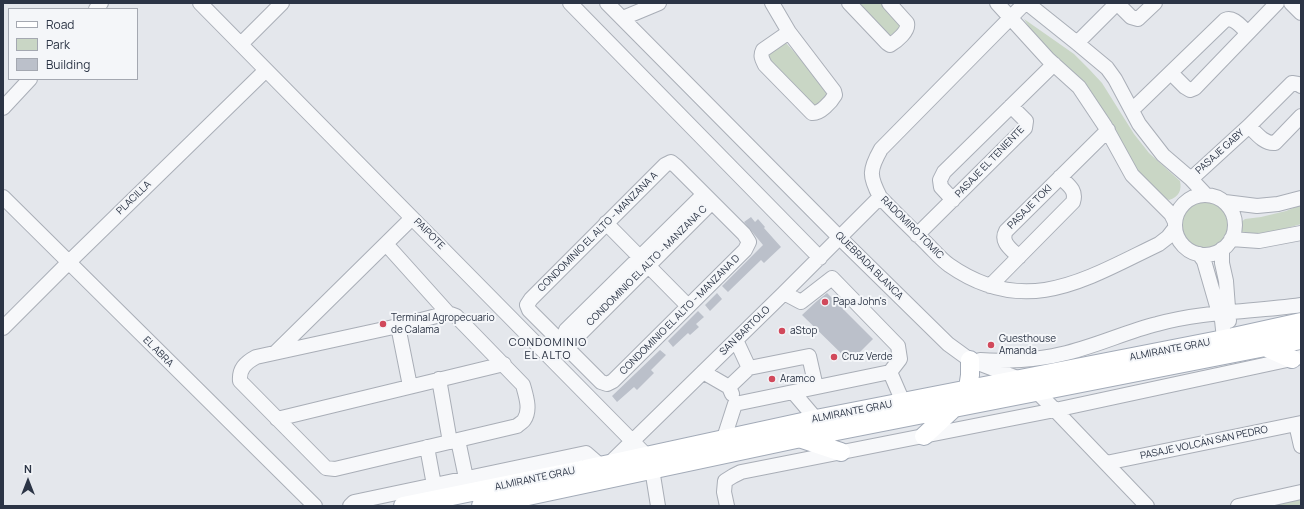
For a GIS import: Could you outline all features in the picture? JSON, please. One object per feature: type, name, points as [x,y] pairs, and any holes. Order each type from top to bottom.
[{"type":"main road","name":"ALMIRANTE GRAU","points":[[485,506],[650,462],[724,438],[968,388],[1229,338],[1301,322]]},
{"type":"main road","name":"ALMIRANTE GRAU","points":[[403,506],[605,465],[650,462],[801,438],[1301,340]]},
{"type":"main road","points":[[1265,347],[1297,358]]},
{"type":"main road","points":[[968,388],[970,360]]},
{"type":"main road","points":[[924,436],[955,408]]},
{"type":"main road","points":[[801,438],[841,452]]},
{"type":"street","name":"PAIPOTE","points":[[200,3],[633,441],[650,462]]},
{"type":"street","points":[[241,44],[282,3]]},
{"type":"street","points":[[570,3],[820,258]]},
{"type":"street","name":"QUEBRADA BLANCA","points":[[608,3],[840,238],[948,344],[970,360],[1020,379],[1037,392],[1147,506]]},
{"type":"street","points":[[623,18],[659,3]]},
{"type":"street","points":[[772,3],[789,32],[834,91],[835,94],[833,98],[819,112],[812,112],[765,65],[762,59],[761,54],[763,50],[789,32]]},
{"type":"street","points":[[849,3],[890,45],[906,30],[908,26],[889,3]]},
{"type":"street","points":[[997,3],[1054,64],[1079,88],[1108,130],[1132,175],[1171,214],[1179,239],[1182,244],[1192,252],[1199,254],[1211,254],[1227,244],[1259,241],[1301,233]]},
{"type":"street","points":[[1026,3],[1107,68],[1115,79],[1140,124],[1163,155],[1191,179],[1206,195]]},
{"type":"street","name":"RADOMIRO TOMIC","points":[[1026,3],[881,149],[873,163],[871,172],[874,185],[880,197],[949,265],[977,281],[1015,292],[1043,291],[1067,286],[1087,279],[1159,244],[1168,237],[1175,224]]},
{"type":"street","points":[[1077,43],[1117,3],[1131,17],[1138,19],[1156,3]]},
{"type":"street","points":[[1171,73],[1185,88],[1190,90],[1195,88],[1277,3]]},
{"type":"street","points":[[1291,3],[1301,13]]},
{"type":"street","points":[[1132,110],[1225,20],[1233,19],[1248,33]]},
{"type":"street","name":"PASAJE EL TENIENTE","points":[[953,200],[941,187],[940,180],[944,172],[1054,64]]},
{"type":"street","name":"PLACILLA","points":[[3,328],[266,70]]},
{"type":"street","points":[[3,108],[29,80]]},
{"type":"street","name":"PASAJE GABY","points":[[1191,179],[1249,126],[1292,83],[1301,86]]},
{"type":"street","name":"PASAJE EL TENIENTE","points":[[917,235],[1025,128],[1026,121],[1011,106]]},
{"type":"street","name":"PASAJE GABY","points":[[1249,126],[1265,141],[1275,143],[1301,116]]},
{"type":"street","name":"PASAJE TOKI","points":[[1020,257],[1004,242],[1003,235],[1006,230],[1108,130]]},
{"type":"street","name":"CONDOMINIO EL ALTO - MANZANA A","points":[[561,342],[529,310],[527,305],[531,299],[665,165],[671,162],[708,198]]},
{"type":"street","name":"PASAJE TOKI","points":[[990,286],[1073,202],[1075,197],[1074,190],[1060,177]]},
{"type":"street","points":[[1175,224],[1178,211],[1185,202],[1195,197],[1206,195],[1216,197],[1225,202],[1256,206],[1278,204],[1301,198]]},
{"type":"street","name":"EL ABRA","points":[[3,197],[315,506]]},
{"type":"street","name":"SAN BARTOLO","points":[[605,465],[633,441],[784,294],[880,197]]},
{"type":"street","points":[[549,356],[561,342],[566,330],[644,261],[708,198]]},
{"type":"street","name":"CONDOMINIO EL ALTO - MANZANA D","points":[[561,342],[601,382],[607,384],[613,382],[745,250],[749,242],[744,234],[708,198]]},
{"type":"street","points":[[1223,312],[1226,281],[1222,263],[1227,244],[1235,229],[1235,219],[1225,202]]},
{"type":"street","points":[[276,353],[412,218]]},
{"type":"street","points":[[606,223],[688,306]]},
{"type":"street","points":[[386,244],[448,313],[456,316],[523,385],[527,397],[527,411],[524,420],[517,426],[335,470],[326,468],[244,387],[240,382],[240,373],[249,360],[256,357],[398,326],[448,313]]},
{"type":"street","name":"RADOMIRO TOMIC","points":[[1159,244],[1182,244]]},
{"type":"street","points":[[1199,254],[1204,261],[1223,312],[1229,338]]},
{"type":"street","points":[[735,404],[890,372],[900,359],[898,346],[832,278],[801,302],[784,294]]},
{"type":"street","points":[[970,360],[1032,359],[1061,354],[1156,324],[1194,316],[1301,305]]},
{"type":"street","points":[[398,326],[410,386]]},
{"type":"street","points":[[736,340],[749,368]]},
{"type":"street","points":[[729,387],[749,368],[809,356],[816,388]]},
{"type":"street","points":[[727,506],[724,492],[725,482],[741,472],[1055,410],[1297,358]]},
{"type":"street","points":[[277,419],[504,364]]},
{"type":"street","points":[[703,372],[729,387],[735,404],[724,438]]},
{"type":"street","points":[[890,372],[903,402]]},
{"type":"street","points":[[439,379],[454,441],[466,478]]},
{"type":"street","points":[[793,392],[816,419]]},
{"type":"street","points":[[1298,423],[1301,446]]},
{"type":"street","name":"PASAJE VOLCÁN SAN PEDRO","points":[[1106,463],[1298,423]]},
{"type":"street","points":[[427,447],[434,485]]},
{"type":"street","points":[[350,506],[354,502],[586,453],[605,465]]},
{"type":"street","points":[[650,462],[658,506]]},
{"type":"street","points":[[1238,506],[1255,504],[1301,492]]},
{"type":"green space","points":[[855,3],[882,3],[899,21],[901,28],[888,37]]},
{"type":"green space","points":[[1024,19],[1074,54],[1102,83],[1134,134],[1149,153],[1180,181],[1181,187],[1179,193],[1175,197],[1169,200],[1157,193],[1133,168],[1053,54],[1034,35]]},
{"type":"green space","points":[[786,43],[828,89],[826,98],[814,107],[767,59],[770,50]]},
{"type":"green space","points":[[1201,202],[1209,202],[1218,206],[1224,212],[1228,225],[1224,238],[1218,244],[1209,248],[1201,248],[1192,244],[1186,238],[1182,229],[1182,221],[1186,212],[1192,206]]},
{"type":"green space","points":[[1301,205],[1301,224],[1263,233],[1240,234],[1237,231],[1240,223],[1245,219],[1286,211]]},
{"type":"green space","points":[[1301,497],[1301,506],[1264,506]]},
{"type":"building","points":[[751,217],[755,222],[758,219],[781,247],[764,263],[761,260],[728,292],[722,286],[763,245],[744,222]]},
{"type":"building","points":[[717,293],[722,299],[710,311],[705,305]]},
{"type":"building","points":[[827,293],[873,339],[850,362],[802,315]]},
{"type":"building","points":[[698,311],[704,317],[696,324],[699,327],[690,335],[688,333],[673,347],[668,341]]},
{"type":"building","points":[[660,350],[666,355],[651,370],[654,373],[637,390],[634,387],[617,402],[612,396]]},
{"type":"place","name":"Papa John's","points":[[825,302]]},
{"type":"place","name":"Terminal Agropecuario de Calama","points":[[383,324]]},
{"type":"place","name":"aStop","points":[[782,331]]},
{"type":"place","name":"Guesthouse Amanda","points":[[991,345]]},
{"type":"place","name":"Cruz Verde","points":[[834,357]]},
{"type":"place","name":"Aramco","points":[[772,379]]},
{"type":"district","name":"CONDOMINIO EL ALTO","points":[[548,349]]}]
